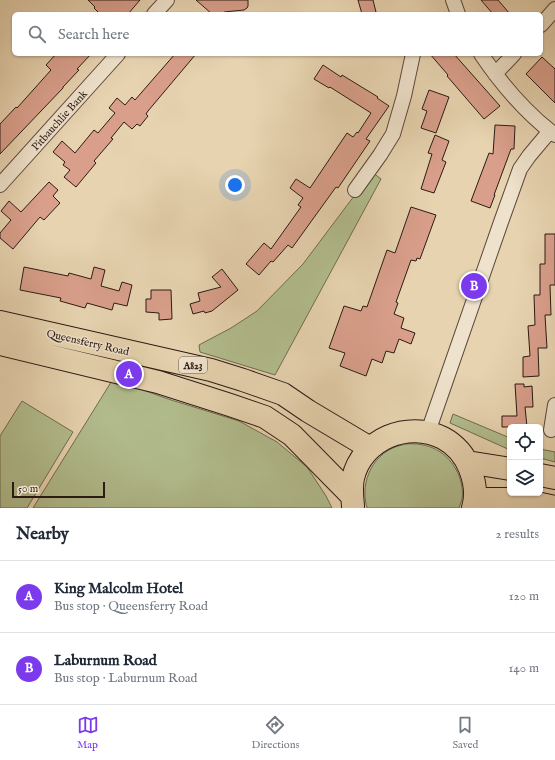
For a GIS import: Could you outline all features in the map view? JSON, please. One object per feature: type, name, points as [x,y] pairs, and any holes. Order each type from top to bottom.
[{"type":"main road","name":"Queensferry Road","points":[[0,322],[204,368],[243,380],[283,394],[308,411],[370,448]]},
{"type":"main road","name":"Queensferry Road","points":[[0,344],[158,382],[265,417],[292,435],[352,502]]},
{"type":"main road","name":"A823","points":[[352,502],[353,478],[360,462],[370,448],[382,440],[396,434],[410,431],[428,432],[449,442],[459,451],[467,462],[474,480],[474,504],[518,499],[555,507]]},
{"type":"main road","points":[[467,462],[507,469]]},
{"type":"main road","points":[[543,476],[555,478]]},
{"type":"street","points":[[156,12],[166,0]]},
{"type":"street","points":[[453,0],[457,12]]},
{"type":"street","points":[[543,23],[555,9]]},
{"type":"street","name":"Pitbauchlie Bank","points":[[0,185],[116,56]]},
{"type":"street","points":[[355,190],[393,134],[404,96],[413,56]]},
{"type":"street","points":[[428,432],[520,169],[529,156],[552,133],[516,99],[482,56]]},
{"type":"street","points":[[495,74],[512,56]]},
{"type":"street","points":[[551,430],[555,405]]},
{"type":"green space","points":[[372,172],[381,179],[275,375],[200,352],[199,345],[231,328],[257,311],[303,264]]},
{"type":"green space","points":[[113,379],[168,399],[239,421],[277,442],[307,467],[332,508],[33,508]]},
{"type":"green space","points":[[22,401],[73,432],[27,508],[0,508],[0,436]]},
{"type":"green space","points":[[453,414],[507,437],[507,449],[450,423]]},
{"type":"green space","points":[[406,444],[418,444],[430,447],[440,452],[456,469],[462,491],[462,499],[459,508],[367,508],[365,488],[367,478],[377,460],[392,448]]},
{"type":"green space","points":[[543,450],[555,452],[555,462],[543,459]]},
{"type":"building","points":[[88,0],[140,0],[130,12],[98,12],[94,8],[95,7]]},
{"type":"building","points":[[196,0],[248,0],[248,6],[244,10],[210,12]]},
{"type":"building","points":[[358,0],[373,0],[376,12],[361,12]]},
{"type":"building","points":[[481,0],[498,0],[508,12],[491,12]]},
{"type":"building","points":[[54,56],[89,56],[63,88],[0,154],[0,124],[16,107],[17,108],[51,70],[46,65]]},
{"type":"building","points":[[173,56],[194,56],[148,111],[146,114],[148,116],[140,126],[137,124],[132,129],[124,122],[111,138],[113,139],[94,161],[96,163],[76,187],[64,177],[70,170],[63,165],[65,162],[53,152],[62,141],[75,153],[94,130],[98,133],[115,113],[109,108],[117,98],[125,105],[132,97],[135,100]]},
{"type":"building","points":[[432,56],[456,56],[500,106],[484,119],[447,76],[448,75]]},
{"type":"building","points":[[542,57],[555,69],[555,103],[526,74]]},
{"type":"building","points":[[323,65],[341,77],[342,75],[378,97],[377,98],[389,106],[366,139],[370,141],[338,188],[336,187],[292,248],[288,245],[259,275],[246,264],[264,243],[271,249],[301,207],[298,205],[303,198],[290,188],[296,179],[310,188],[347,133],[353,137],[357,132],[358,133],[371,113],[330,87],[329,88],[314,79]]},
{"type":"building","points":[[429,90],[449,97],[436,133],[421,128],[427,111],[422,109]]},
{"type":"building","points":[[495,125],[515,126],[514,149],[511,149],[490,208],[471,201],[489,153],[493,154]]},
{"type":"building","points":[[435,135],[449,141],[442,160],[446,162],[434,193],[421,189],[432,154],[428,153]]},
{"type":"building","points":[[49,182],[58,190],[53,196],[60,203],[44,220],[40,217],[13,249],[0,238],[0,233],[11,220],[1,211],[9,201],[21,212]]},
{"type":"building","points":[[411,207],[436,215],[420,259],[417,258],[416,261],[411,260],[396,302],[398,303],[394,314],[404,318],[401,328],[415,333],[411,344],[399,339],[394,353],[386,351],[382,363],[372,359],[366,376],[340,366],[345,353],[329,348],[344,306],[361,311],[363,306],[367,307],[387,250],[395,253]]},
{"type":"building","points":[[545,234],[555,234],[555,285],[550,285],[551,315],[545,315],[547,348],[538,348],[539,376],[523,377],[523,357],[530,356],[528,326],[535,325],[534,295],[540,295],[540,264],[545,264]]},
{"type":"building","points":[[24,267],[68,276],[69,273],[91,279],[94,267],[105,270],[101,286],[119,291],[122,282],[132,285],[127,306],[114,303],[112,310],[87,303],[85,308],[60,301],[61,298],[20,290]]},
{"type":"building","points":[[222,269],[238,290],[212,311],[205,313],[204,311],[193,314],[190,304],[200,301],[198,293],[221,287],[212,277]]},
{"type":"building","points":[[151,290],[171,290],[172,319],[159,320],[159,313],[146,312],[146,299],[151,299]]},
{"type":"building","points":[[515,384],[524,384],[524,387],[532,386],[533,407],[525,407],[527,424],[507,424],[507,427],[502,427],[502,416],[517,416]]},
{"type":"place","name":"Laburnum Road","points":[[474,286]]},
{"type":"place","name":"King Malcolm Hotel","points":[[129,374]]}]
